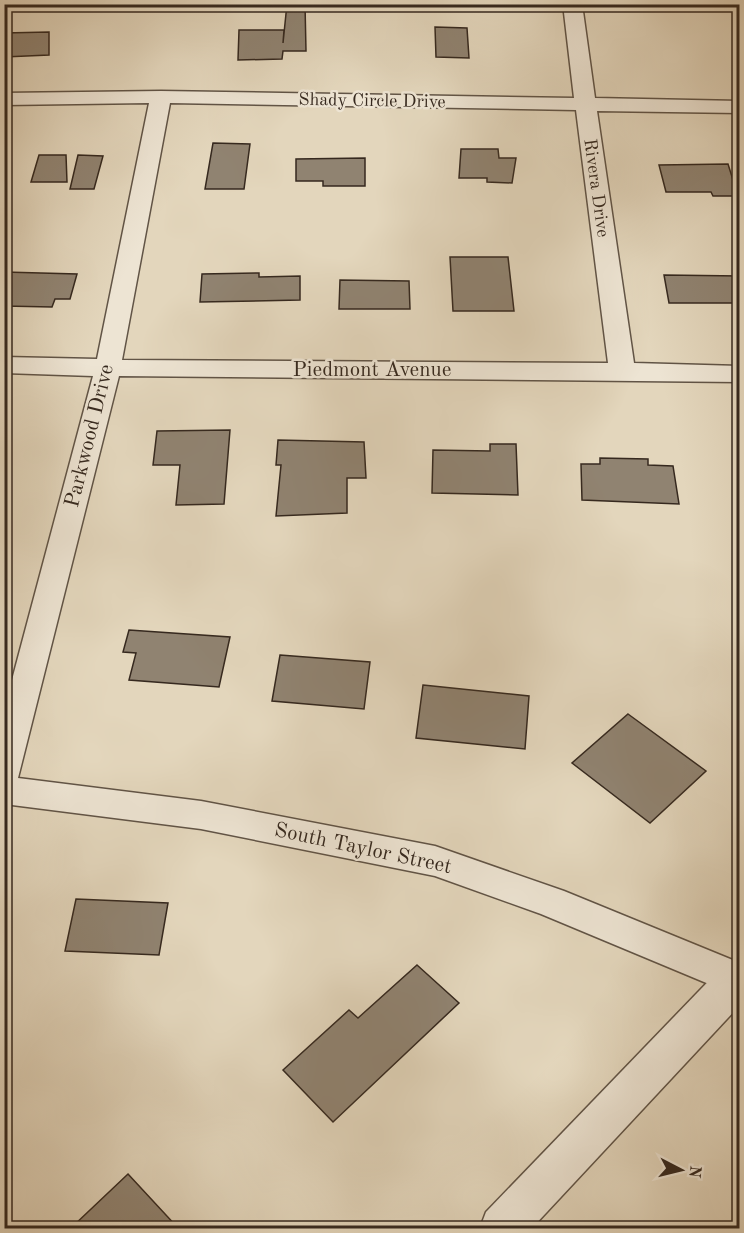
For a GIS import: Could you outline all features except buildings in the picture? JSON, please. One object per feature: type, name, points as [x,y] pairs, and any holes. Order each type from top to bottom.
[{"type":"street","name":"Rivera Drive","points":[[572,4],[622,370]]},
{"type":"street","name":"Shady Circle Drive","points":[[4,99],[162,97],[740,107]]},
{"type":"street","name":"Parkwood Drive","points":[[4,773],[108,369],[162,97]]},
{"type":"street","name":"Piedmont Avenue","points":[[4,365],[108,369],[622,370],[740,374]]},
{"type":"street","name":"South Taylor Street","points":[[4,790],[201,815],[435,861],[552,902],[739,978]]},
{"type":"street","points":[[502,1228],[739,978]]}]
